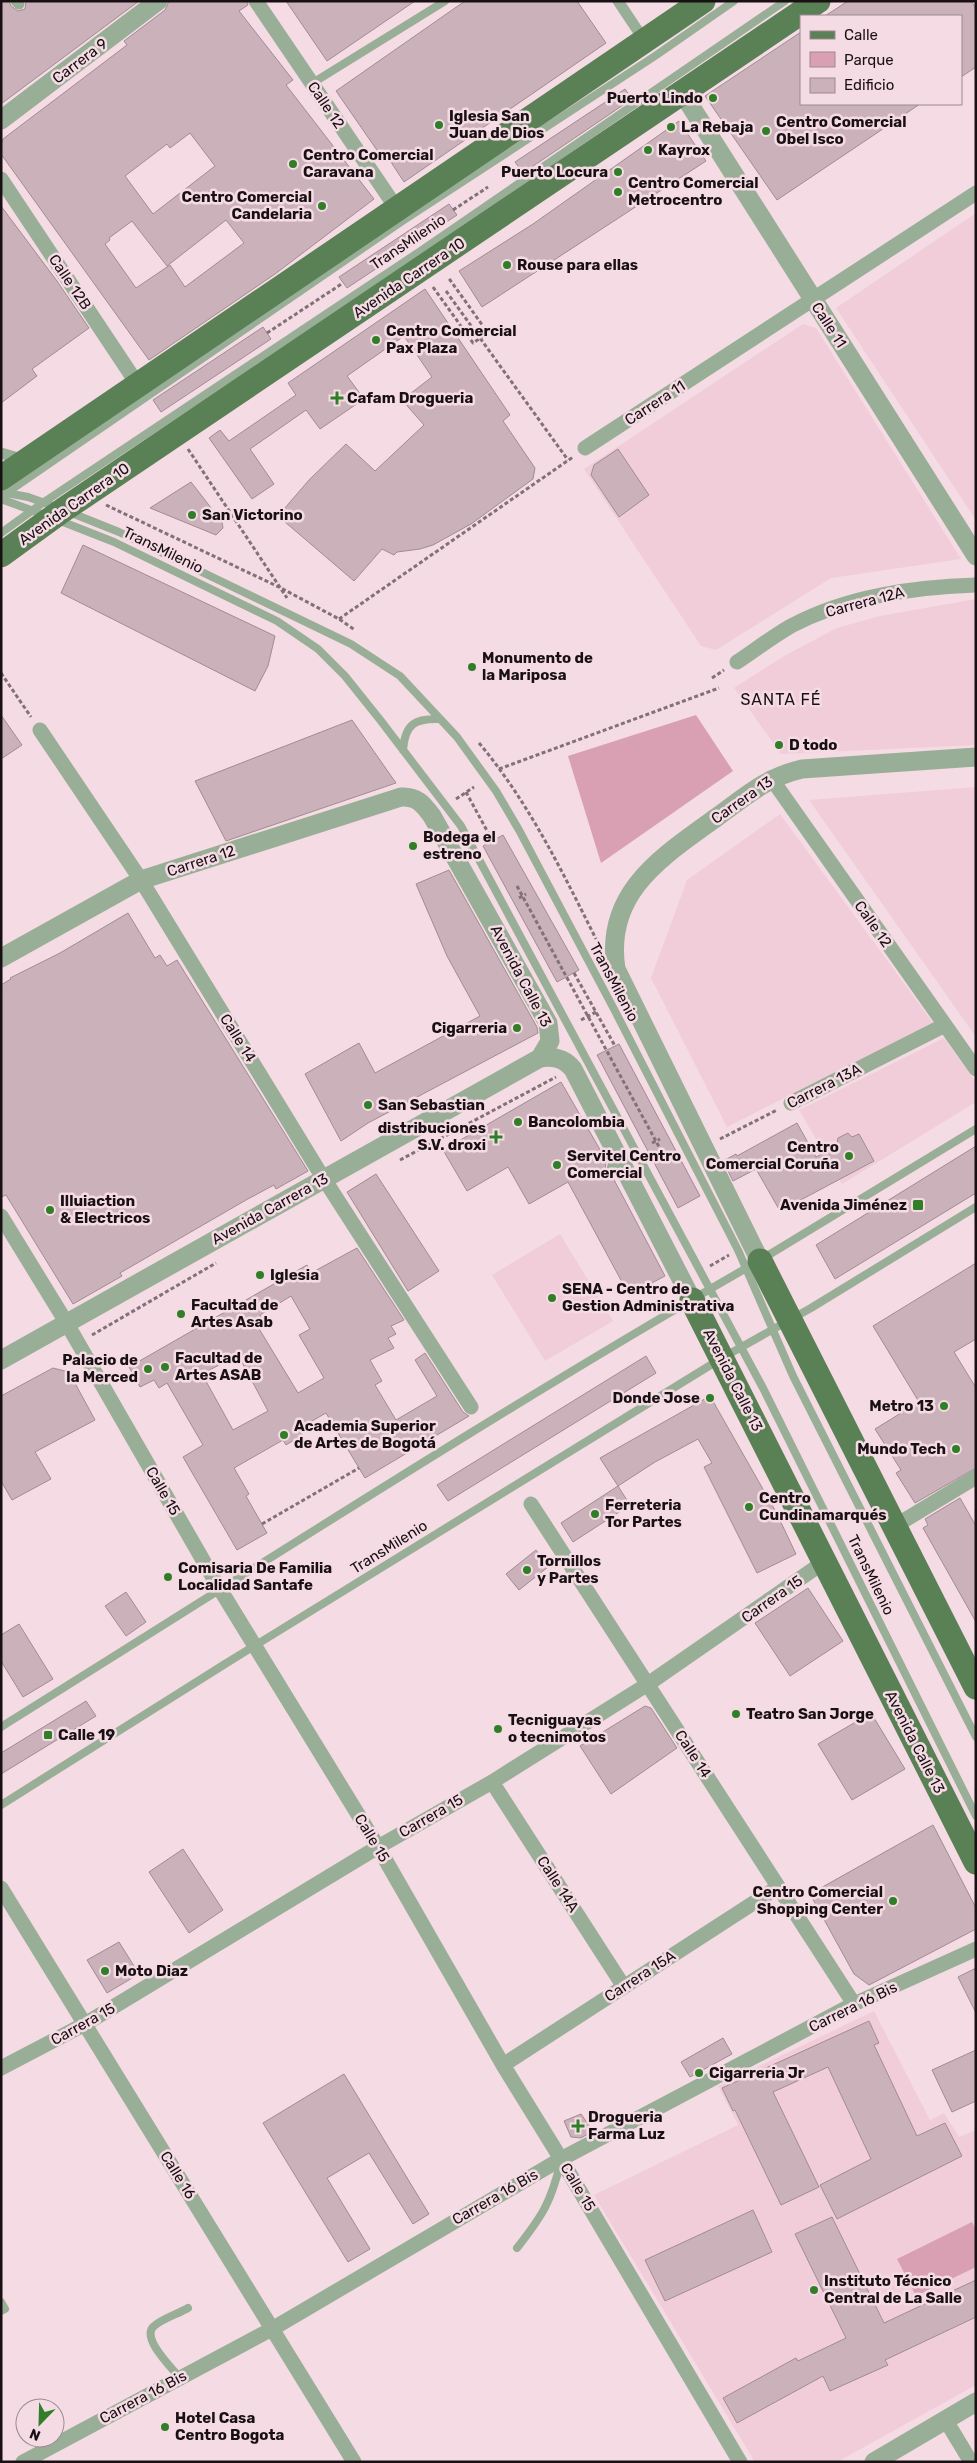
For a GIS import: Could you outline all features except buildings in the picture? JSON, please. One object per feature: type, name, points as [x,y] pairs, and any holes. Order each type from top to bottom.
[{"type":"main road","points":[[2,492],[26,461],[703,1]]},
{"type":"main road","name":"Avenida Carrera 10","points":[[1,554],[48,510],[178,433],[818,1]]},
{"type":"main road","points":[[753,1264],[781,1324],[895,1526],[976,1686]]},
{"type":"main road","name":"Avenida Calle 13","points":[[701,1295],[731,1352],[824,1562],[976,1862]]},
{"type":"street","name":"Carrera 9","points":[[1,120],[158,1]]},
{"type":"street","name":"Calle 12","points":[[256,1],[397,209]]},
{"type":"street","points":[[618,1],[644,40]]},
{"type":"street","name":"Calle 11","points":[[682,94],[976,556]]},
{"type":"street","name":"Calle 12B","points":[[1,179],[138,385]]},
{"type":"street","name":"Carrera 11","points":[[585,448],[976,193]]},
{"type":"street","points":[[1,453],[26,461]]},
{"type":"street","name":"Carrera 12A","points":[[737,662],[792,626],[836,606],[882,594],[938,586],[976,585]]},
{"type":"street","name":"Calle 14","points":[[40,730],[141,880],[324,1179],[471,1406]]},
{"type":"street","name":"Carrera 13","points":[[704,1147],[616,969],[614,938],[618,919],[636,884],[665,854],[771,778],[802,768],[976,757]]},
{"type":"street","name":"Calle 12","points":[[771,778],[976,1069]]},
{"type":"street","name":"Carrera 12","points":[[1,958],[141,880],[400,797],[413,798]]},
{"type":"street","name":"Avenida Calle 13","points":[[413,798],[420,801],[432,816],[548,1023],[550,1042],[540,1058]]},
{"type":"street","name":"Carrera 13A","points":[[791,1103],[945,1025]]},
{"type":"street","name":"Avenida Calle 13","points":[[540,1058],[556,1058],[569,1064],[573,1069],[614,1164],[701,1295]]},
{"type":"street","name":"Avenida Carrera 13","points":[[1,1360],[540,1058]]},
{"type":"street","points":[[704,1147],[753,1264]]},
{"type":"street","name":"Calle 15","points":[[1,1216],[66,1322],[254,1646],[378,1847],[503,2065],[562,2159],[740,2462]]},
{"type":"street","points":[[895,1526],[976,1477]]},
{"type":"street","name":"Calle 14","points":[[531,1504],[854,2004]]},
{"type":"street","name":"Carrera 15","points":[[1,2068],[85,2024],[378,1847],[492,1782],[648,1684],[824,1562]]},
{"type":"street","name":"Calle 14A","points":[[492,1782],[624,1986]]},
{"type":"street","name":"Carrera 15A","points":[[503,2065],[778,1887]]},
{"type":"street","name":"Calle 16","points":[[1,1888],[354,2462]]},
{"type":"street","name":"Carrera 16 Bis","points":[[24,2462],[272,2328],[562,2159],[854,2004],[976,1949]]},
{"type":"street","points":[[874,2462],[976,2402]]},
{"type":"street","points":[[945,2419],[971,2462]]},
{"type":"lane","points":[[311,84],[445,1]]},
{"type":"lane","name":"TransMilenio","points":[[2,492],[401,222],[655,56],[734,1]]},
{"type":"lane","name":"TransMilenio","points":[[1,534],[48,510],[411,257],[785,1]]},
{"type":"lane","name":"TransMilenio","points":[[2,492],[48,510],[119,532],[351,644],[400,676],[457,737],[496,791],[519,830],[753,1264]]},
{"type":"lane","name":"TransMilenio","points":[[2,492],[48,510],[277,621],[318,649],[345,676],[461,826],[701,1295]]},
{"type":"lane","points":[[403,750],[404,741],[411,725],[418,720],[440,719]]},
{"type":"lane","points":[[1,1727],[701,1295],[976,1129]]},
{"type":"lane","name":"TransMilenio","points":[[1,1804],[731,1352],[976,1207]]},
{"type":"lane","name":"TransMilenio","points":[[781,1324],[817,1424],[976,1737]]},
{"type":"lane","name":"TransMilenio","points":[[731,1352],[976,1816]]},
{"type":"lane","points":[[517,2248],[543,2214],[554,2191],[562,2159]]},
{"type":"lane","points":[[180,2378],[151,2341],[149,2333],[154,2326],[188,2308]]},
{"type":"path","points":[[428,265],[488,333],[473,343],[428,265]]},
{"type":"path","points":[[267,333],[343,283]]},
{"type":"path","points":[[446,291],[568,460]]},
{"type":"path","points":[[178,433],[302,619]]},
{"type":"path","points":[[339,619],[585,448]]},
{"type":"path","points":[[102,504],[281,588],[339,619],[356,631]]},
{"type":"path","points":[[1,673],[40,730]]},
{"type":"path","points":[[500,768],[719,688]]},
{"type":"path","points":[[476,739],[500,768],[554,857],[597,939]]},
{"type":"path","points":[[452,801],[474,787]]},
{"type":"path","points":[[466,792],[492,840]]},
{"type":"path","points":[[517,886],[589,1016],[654,1142],[664,1156]]},
{"type":"path","points":[[574,973],[615,1046]]},
{"type":"path","points":[[582,1020],[596,1012]]},
{"type":"path","points":[[395,1162],[560,1076]]},
{"type":"path","name":"Carrera 13A","points":[[704,1147],[791,1103]]},
{"type":"path","points":[[654,1142],[660,1139]]},
{"type":"path","points":[[710,1266],[732,1254]]},
{"type":"path","points":[[78,1343],[219,1261]]},
{"type":"path","points":[[262,1524],[359,1468]]},
{"type":"shaded area","points":[[976,213],[976,520],[836,308]]},
{"type":"shaded area","points":[[803,324],[816,328],[961,559],[831,578],[716,650],[701,646],[584,469]]},
{"type":"shaded area","points":[[976,599],[976,745],[781,754],[734,688],[784,656],[837,628],[880,616]]},
{"type":"shaded area","points":[[976,787],[976,1037],[809,800]]},
{"type":"shaded area","points":[[780,814],[933,1023],[727,1127],[651,978],[687,880]]},
{"type":"shaded area","points":[[944,1038],[976,1082],[976,1102],[842,1184],[799,1110]]},
{"type":"shaded area","name":"SENA - Centro de Gestion Administrativa","points":[[560,1234],[613,1321],[545,1361],[492,1275]]},
{"type":"shaded area","name":"Instituto Técnico Central de La Salle","points":[[874,2011],[930,2120],[944,2113],[959,2137],[976,2130],[976,2385],[837,2462],[755,2462],[594,2195],[738,2125],[718,2086]]},
{"type":"green space","points":[[696,715],[733,771],[601,863],[568,756]]},
{"type":"green space","points":[[972,2222],[976,2230],[976,2267],[916,2296],[897,2259]]},
{"type":"place","name":"Puerto Lindo","points":[[713,98]]},
{"type":"place","name":"Iglesia San Juan de Dios","points":[[439,125]]},
{"type":"place","name":"La Rebaja","points":[[671,127]]},
{"type":"place","name":"Centro Comercial Obel Isco","points":[[766,131]]},
{"type":"place","name":"Kayrox","points":[[648,150]]},
{"type":"place","name":"Centro Comercial Caravana","points":[[293,164]]},
{"type":"place","name":"Puerto Locura","points":[[618,172]]},
{"type":"place","name":"Centro Comercial Metrocentro","points":[[618,192]]},
{"type":"place","name":"Centro Comercial Candelaria","points":[[322,206]]},
{"type":"place","name":"Rouse para ellas","points":[[507,265]]},
{"type":"place","name":"Centro Comercial Pax Plaza","points":[[376,340]]},
{"type":"place","name":"Cafam Drogueria","points":[[337,398]]},
{"type":"place","name":"San Victorino","points":[[192,515]]},
{"type":"place","name":"Monumento de la Mariposa","points":[[472,667]]},
{"type":"place","name":"D todo","points":[[779,745]]},
{"type":"place","name":"Bodega el estreno","points":[[413,846]]},
{"type":"place","name":"Cigarreria","points":[[517,1028]]},
{"type":"place","name":"San Sebastian","points":[[368,1105]]},
{"type":"place","name":"Bancolombia","points":[[518,1122]]},
{"type":"place","name":"distribuciones S.V. droxi","points":[[496,1137]]},
{"type":"place","name":"Centro Comercial Coruña","points":[[849,1156]]},
{"type":"place","name":"Servitel Centro Comercial","points":[[557,1165]]},
{"type":"place","name":"Avenida Jiménez","points":[[918,1205]]},
{"type":"place","name":"Illuiaction & Electricos","points":[[50,1210]]},
{"type":"place","name":"Iglesia","points":[[260,1275]]},
{"type":"place","name":"SENA - Centro de Gestion Administrativa","points":[[552,1298]]},
{"type":"place","name":"Facultad de Artes Asab","points":[[181,1314]]},
{"type":"place","name":"Facultad de Artes ASAB","points":[[165,1367]]},
{"type":"place","name":"Palacio de la Merced","points":[[148,1369]]},
{"type":"place","name":"Donde Jose","points":[[710,1398]]},
{"type":"place","name":"Metro 13","points":[[944,1406]]},
{"type":"place","name":"Academia Superior de Artes de Bogotá","points":[[284,1435]]},
{"type":"place","name":"Mundo Tech","points":[[956,1449]]},
{"type":"place","name":"Centro Cundinamarqués","points":[[749,1507]]},
{"type":"place","name":"Ferreteria Tor Partes","points":[[595,1514]]},
{"type":"place","name":"Tornillos y Partes","points":[[527,1570]]},
{"type":"place","name":"Comisaria De Familia Localidad Santafe","points":[[168,1577]]},
{"type":"place","name":"Teatro San Jorge","points":[[736,1714]]},
{"type":"place","name":"Tecniguayas o tecnimotos","points":[[498,1729]]},
{"type":"place","name":"Calle 19","points":[[48,1735]]},
{"type":"place","name":"Centro Comercial Shopping Center","points":[[893,1901]]},
{"type":"place","name":"Moto Diaz","points":[[105,1971]]},
{"type":"place","name":"Cigarreria Jr","points":[[699,2073]]},
{"type":"place","name":"Drogueria Farma Luz","points":[[578,2126]]},
{"type":"place","name":"Instituto Técnico Central de La Salle","points":[[814,2290]]},
{"type":"place","name":"Hotel Casa Centro Bogota","points":[[165,2427]]},
{"type":"district","name":"SANTA FÉ","points":[[781,699]]}]
